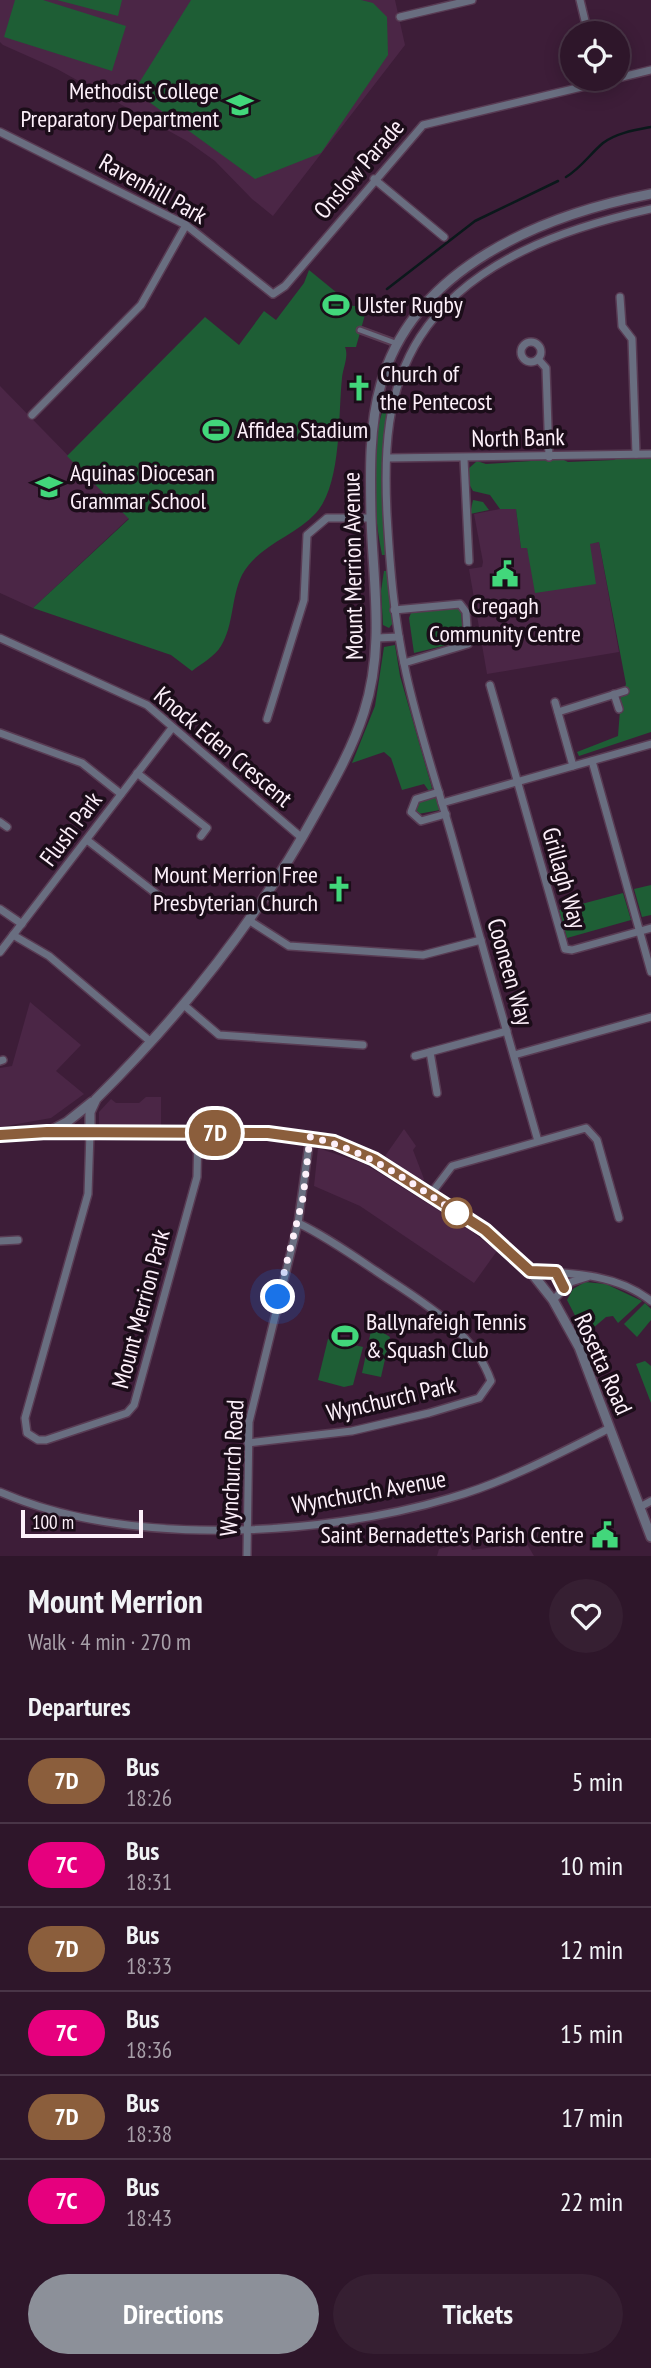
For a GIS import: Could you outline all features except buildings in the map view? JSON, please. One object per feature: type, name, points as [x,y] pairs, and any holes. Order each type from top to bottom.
[{"type":"street","points":[[400,17],[472,0]]},
{"type":"street","points":[[580,0],[585,21]]},
{"type":"street","name":"Onslow Parade","points":[[630,75],[651,70]]},
{"type":"street","name":"Onslow Parade","points":[[277,293],[416,130],[430,122],[560,90]]},
{"type":"street","name":"Ravenhill Park","points":[[0,132],[186,225],[266,290],[277,293]]},
{"type":"street","points":[[374,179],[444,237]]},
{"type":"street","name":"Mount Merrion Avenue","points":[[47,1132],[67,1122],[96,1099],[185,1006],[250,921],[302,838],[357,732],[371,685],[377,638],[371,518],[371,456],[376,408],[386,369],[398,344],[434,296],[460,272],[499,247],[565,216],[651,194]]},
{"type":"street","name":"Mount Merrion Avenue","points":[[398,637],[387,520],[387,458],[398,380],[421,336],[445,306],[488,272],[529,249],[573,230],[651,209]]},
{"type":"street","points":[[32,415],[141,305],[186,225]]},
{"type":"street","points":[[620,297],[622,326],[632,339],[636,454]]},
{"type":"street","points":[[360,330],[398,344]]},
{"type":"street","points":[[538,359],[546,368],[549,457]]},
{"type":"street","name":"North Bank","points":[[387,458],[464,459],[651,454]]},
{"type":"street","points":[[464,459],[469,561]]},
{"type":"street","points":[[267,719],[304,600],[307,535],[327,518],[371,518]]},
{"type":"street","points":[[394,610],[460,604],[466,612],[470,638],[468,645],[404,663]]},
{"type":"street","points":[[377,638],[398,637]]},
{"type":"street","name":"Cooneen Way","points":[[398,637],[538,1141]]},
{"type":"street","name":"Knock Eden Crescent","points":[[0,638],[138,700],[302,838]]},
{"type":"street","points":[[490,685],[517,782]]},
{"type":"street","points":[[558,712],[625,691]]},
{"type":"street","points":[[614,694],[619,709]]},
{"type":"street","points":[[555,702],[573,766]]},
{"type":"street","name":"Flush Park","points":[[0,952],[172,728]]},
{"type":"street","points":[[0,733],[82,764],[121,794]]},
{"type":"street","points":[[442,803],[651,744]]},
{"type":"street","points":[[592,761],[651,972]]},
{"type":"street","points":[[137,773],[207,828],[201,836]]},
{"type":"street","name":"Grillagh Way","points":[[517,782],[565,949],[572,950],[639,931]]},
{"type":"street","points":[[439,792],[416,799],[411,812],[421,821],[446,814]]},
{"type":"street","points":[[87,840],[163,899]]},
{"type":"street","points":[[0,909],[22,924]]},
{"type":"street","points":[[250,921],[289,946],[423,955],[481,940]]},
{"type":"street","points":[[639,931],[651,928]]},
{"type":"street","points":[[13,935],[49,956],[151,1042]]},
{"type":"street","points":[[185,1006],[219,1035],[363,1045]]},
{"type":"street","points":[[514,1055],[651,1017]]},
{"type":"street","points":[[415,1056],[507,1031]]},
{"type":"street","points":[[430,1052],[437,1093]]},
{"type":"street","points":[[90,1132],[90,1112],[96,1099]]},
{"type":"street","points":[[430,1195],[452,1166],[579,1129],[591,1131],[597,1140],[619,1218]]},
{"type":"street","name":"Rosetta Road","points":[[0,1135],[90,1132],[310,1137],[354,1149],[430,1195],[500,1242],[530,1271],[553,1300],[579,1347],[651,1537]]},
{"type":"street","name":"Mount Merrion Park","points":[[90,1132],[88,1194],[25,1418],[27,1433],[38,1440],[46,1440],[120,1416],[134,1405],[197,1177],[198,1133]]},
{"type":"street","name":"Wynchurch Road","points":[[247,1556],[248,1443],[255,1389],[298,1223],[310,1137]]},
{"type":"street","name":"Wynchurch Park","points":[[248,1443],[352,1431],[428,1413],[479,1398],[491,1381],[480,1356],[450,1323],[353,1256],[298,1223]]},
{"type":"street","points":[[0,1241],[18,1240]]},
{"type":"street","points":[[530,1271],[591,1276],[628,1285],[651,1301]]},
{"type":"street","points":[[556,1272],[564,1288]]},
{"type":"street","points":[[553,1300],[564,1288],[591,1276]]},
{"type":"street","name":"Wynchurch Avenue","points":[[0,1492],[31,1504],[115,1521],[205,1531],[246,1531],[334,1523],[452,1498],[526,1470],[610,1428]]},
{"type":"street","points":[[640,1507],[651,1501]]},
{"type":"shaded area","name":"Methodist College Preparatory Department","points":[[0,0],[395,0],[405,45],[273,216],[252,199],[215,161],[187,141],[57,69],[3,45],[0,42]]},
{"type":"shaded area","name":"Aquinas Diocesan Grammar School","points":[[0,386],[129,518],[33,608],[0,593]]},
{"type":"shaded area","points":[[516,509],[521,548],[527,548],[528,552],[599,542],[619,652],[487,674],[469,569],[482,567],[483,562],[474,514]]},
{"type":"shaded area","points":[[30,1002],[81,1045],[56,1071],[84,1094],[51,1118],[0,1127],[0,1068],[12,1066]]},
{"type":"shaded area","points":[[146,1097],[161,1097],[161,1125],[99,1125],[99,1112],[111,1099],[116,1103],[139,1103]]},
{"type":"shaded area","points":[[404,1129],[416,1146],[413,1150],[424,1179],[422,1183],[385,1156]]},
{"type":"shaded area","points":[[318,1148],[365,1164],[470,1230],[497,1251],[474,1283],[360,1206],[314,1186]]},
{"type":"shaded area","points":[[521,1534],[534,1556],[437,1556],[439,1549],[469,1542],[472,1550],[494,1547]]},
{"type":"green space","points":[[15,0],[43,0],[126,26],[112,71],[4,37]]},
{"type":"green space","points":[[57,0],[122,0],[118,16]]},
{"type":"green space","name":"Methodist College Preparatory Department","points":[[191,0],[361,0],[373,3],[387,17],[388,55],[321,153],[255,179],[134,91]]},
{"type":"green space","name":"Affidea Stadium","points":[[309,270],[353,306],[360,306],[366,311],[356,347],[345,347],[335,467],[324,500],[316,513],[257,556],[242,575],[228,629],[218,650],[192,671],[171,655],[33,608],[129,519],[67,456],[205,317],[239,345],[264,311],[276,320],[304,283]]},
{"type":"green space","points":[[386,401],[389,401],[383,477],[386,555],[382,555],[376,517],[374,457]]},
{"type":"green space","points":[[621,456],[651,458],[651,732],[579,756],[577,752],[618,736],[621,697],[626,684],[599,542],[590,544],[596,584],[535,593],[527,548],[521,548],[516,509],[500,509],[490,495],[473,491],[468,482],[468,469],[477,461],[486,464],[562,459],[568,462],[614,460]]},
{"type":"green space","points":[[473,500],[483,502],[489,510],[470,514]]},
{"type":"green space","points":[[384,571],[387,571],[393,623],[389,628],[383,625],[381,591]]},
{"type":"green space","points":[[458,608],[464,641],[414,653],[409,618],[411,613]]},
{"type":"green space","points":[[395,645],[400,676],[432,788],[429,791],[424,784],[402,790],[391,758],[384,752],[352,763],[375,706],[384,647]]},
{"type":"green space","points":[[438,798],[440,810],[418,814],[415,807],[418,801]]},
{"type":"green space","points":[[651,885],[651,915],[642,917],[634,889]]},
{"type":"green space","points":[[623,893],[631,920],[567,938],[559,910]]},
{"type":"green space","points":[[585,1282],[606,1284],[642,1301],[618,1323],[613,1316],[606,1317],[585,1335],[567,1300],[573,1289]]},
{"type":"green space","points":[[645,1303],[651,1309],[651,1320],[637,1337],[624,1324]]},
{"type":"green space","points":[[372,1326],[390,1337],[381,1377],[362,1373]]},
{"type":"green space","points":[[328,1339],[363,1347],[353,1385],[344,1387],[318,1380]]},
{"type":"green space","points":[[645,1361],[651,1366],[651,1403],[636,1364]]},
{"type":"waterway","points":[[566,177],[608,140],[626,132],[651,127]]},
{"type":"waterway","points":[[387,289],[475,221],[558,181]]},
{"type":"bus line","name":"7D","points":[[0,1135],[47,1132],[268,1133],[334,1142],[374,1159],[485,1230],[530,1271],[556,1272],[562,1279],[564,1288]]},
{"type":"place","name":"Methodist College Preparatory Department","points":[[240,105]]},
{"type":"place","name":"Ulster Rugby","points":[[336,305]]},
{"type":"place","name":"Church of the Pentecost","points":[[359,388]]},
{"type":"place","name":"Affidea Stadium","points":[[216,430]]},
{"type":"place","name":"Aquinas Diocesan Grammar School","points":[[49,487]]},
{"type":"place","name":"Cregagh Community Centre","points":[[505,574]]},
{"type":"place","name":"Mount Merrion Free Presbyterian Church","points":[[339,889]]},
{"type":"place","name":"Ballynafeigh Tennis & Squash Club","points":[[345,1336]]},
{"type":"place","name":"Saint Bernadette's Parish Centre","points":[[605,1535]]},
{"type":"route","points":[[278,1297],[298,1223],[310,1137],[334,1142],[374,1159],[457,1213]]}]
